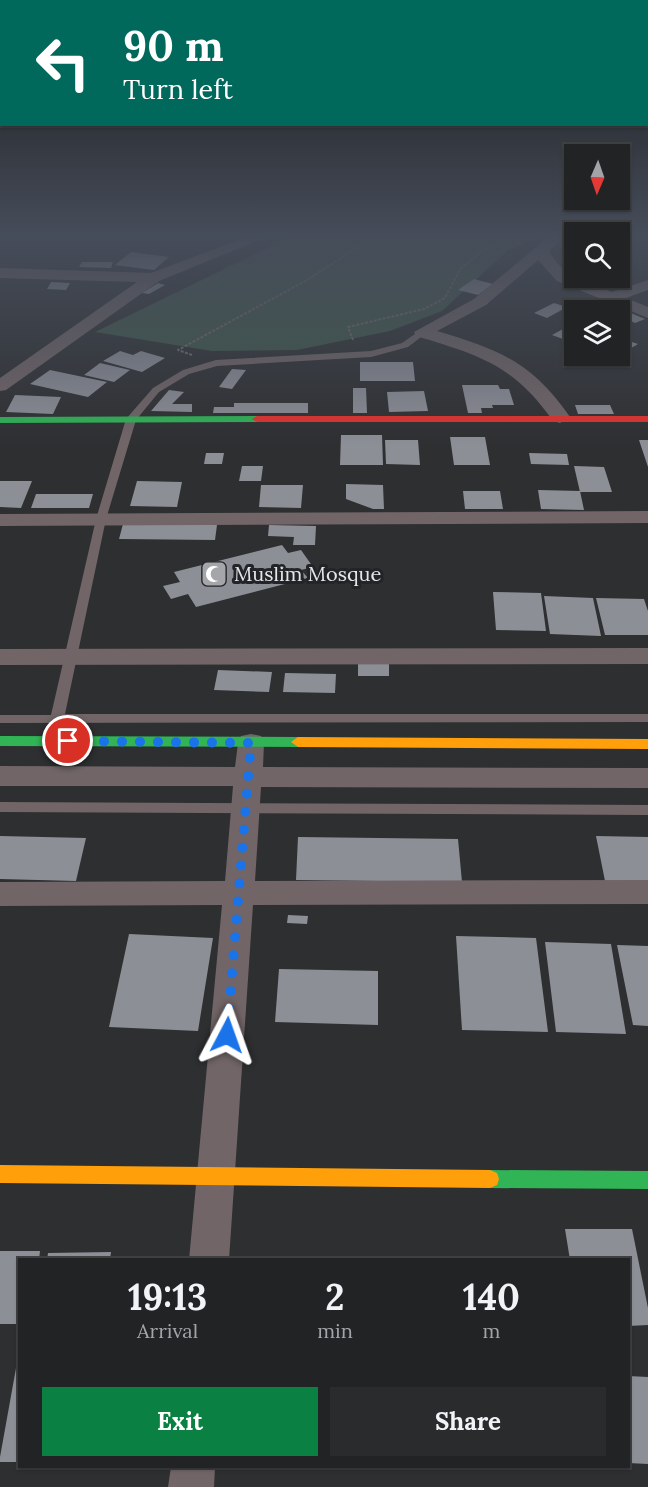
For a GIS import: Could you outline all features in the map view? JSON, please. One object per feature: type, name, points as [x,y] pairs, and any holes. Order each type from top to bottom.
[{"type":"street","points":[[0,386],[111,307]]},
{"type":"street","points":[[422,332],[470,307]]},
{"type":"street","points":[[422,332],[483,351],[523,371],[549,397],[560,417]]},
{"type":"street","points":[[0,420],[560,417],[648,419]]},
{"type":"street","points":[[0,520],[648,517]]},
{"type":"street","points":[[0,657],[648,656]]},
{"type":"street","points":[[0,741],[250,759],[648,778]]},
{"type":"street","points":[[0,776],[250,759],[648,744]]},
{"type":"street","points":[[209,1258],[250,759]]},
{"type":"street","points":[[0,894],[648,892]]},
{"type":"street","points":[[0,1174],[648,1180]]},
{"type":"street","points":[[191,1487],[193,1468]]},
{"type":"lane","points":[[57,719],[101,519],[131,419],[156,390],[186,372],[216,363],[371,354],[405,345],[422,332]]},
{"type":"lane","points":[[0,719],[648,718]]},
{"type":"lane","points":[[0,807],[245,810],[648,810]]},
{"type":"path","points":[[216,363],[178,350],[257,307]]},
{"type":"path","points":[[348,327],[427,307]]},
{"type":"green space","points":[[146,307],[446,307],[442,311],[390,331],[297,350],[212,351],[95,332]]},
{"type":"building","points":[[545,307],[564,307],[564,309],[547,318],[534,313]]},
{"type":"building","points":[[630,313],[645,319],[635,323],[630,321]]},
{"type":"building","points":[[564,328],[564,339],[552,335]]},
{"type":"building","points":[[630,341],[638,344],[630,349]]},
{"type":"building","points":[[120,351],[133,355],[141,351],[165,358],[142,372],[103,361]]},
{"type":"building","points":[[360,362],[413,362],[415,381],[360,381]]},
{"type":"building","points":[[100,363],[130,370],[114,382],[84,375]]},
{"type":"building","points":[[232,369],[246,370],[232,389],[219,387]]},
{"type":"building","points":[[50,370],[107,382],[88,397],[30,384]]},
{"type":"building","points":[[462,385],[498,385],[500,389],[509,389],[514,405],[492,405],[493,408],[481,408],[482,413],[468,413]]},
{"type":"building","points":[[353,388],[366,388],[367,413],[353,413]]},
{"type":"building","points":[[169,390],[184,392],[172,404],[192,404],[192,412],[151,411]]},
{"type":"building","points":[[424,391],[428,411],[389,412],[387,392]]},
{"type":"building","points":[[15,395],[61,397],[53,414],[6,412]]},
{"type":"building","points":[[234,403],[308,403],[308,413],[213,413],[214,407],[234,407]]},
{"type":"building","points":[[575,405],[610,405],[614,414],[578,414]]},
{"type":"building","points":[[341,435],[382,435],[383,465],[340,465]]},
{"type":"building","points":[[450,437],[485,437],[490,465],[454,465]]},
{"type":"building","points":[[385,440],[418,440],[420,465],[386,464]]},
{"type":"building","points":[[639,440],[648,440],[648,467]]},
{"type":"building","points":[[206,453],[224,453],[222,464],[204,464]]},
{"type":"building","points":[[529,453],[567,454],[569,465],[531,464]]},
{"type":"building","points":[[242,466],[263,466],[261,481],[239,481]]},
{"type":"building","points":[[574,466],[604,467],[612,492],[580,492]]},
{"type":"building","points":[[0,481],[32,481],[21,508],[0,507]]},
{"type":"building","points":[[137,481],[182,482],[177,507],[130,506]]},
{"type":"building","points":[[346,484],[383,485],[384,509],[373,509],[346,499]]},
{"type":"building","points":[[261,485],[303,485],[301,508],[259,507]]},
{"type":"building","points":[[538,490],[580,491],[584,510],[541,509]]},
{"type":"building","points":[[463,491],[500,491],[503,509],[465,509]]},
{"type":"building","points":[[36,494],[93,494],[89,508],[31,508]]},
{"type":"building","points":[[123,524],[217,525],[215,540],[119,539]]},
{"type":"building","points":[[269,525],[316,526],[315,545],[293,545],[294,537],[268,536]]},
{"type":"building","points":[[282,545],[288,553],[301,550],[313,567],[301,570],[308,578],[196,607],[188,594],[171,599],[163,586],[180,582],[174,572]]},
{"type":"building","points":[[493,592],[541,593],[546,631],[496,630]]},
{"type":"building","points":[[544,596],[593,598],[601,636],[550,634]]},
{"type":"building","points":[[596,598],[644,599],[648,611],[648,635],[605,635]]},
{"type":"building","points":[[358,662],[389,662],[389,676],[358,676]]},
{"type":"building","points":[[218,670],[272,672],[269,692],[214,690]]},
{"type":"building","points":[[285,673],[336,674],[335,693],[283,692]]},
{"type":"building","points":[[0,836],[86,838],[76,881],[0,879]]},
{"type":"building","points":[[596,836],[648,837],[648,882],[605,881]]},
{"type":"building","points":[[298,837],[458,839],[462,882],[296,880]]},
{"type":"building","points":[[288,915],[308,916],[307,924],[287,923]]},
{"type":"building","points":[[129,934],[213,938],[198,1031],[109,1027]]},
{"type":"building","points":[[456,936],[536,938],[548,1032],[462,1030]]},
{"type":"building","points":[[545,942],[611,944],[626,1034],[556,1032]]},
{"type":"building","points":[[617,945],[648,946],[648,1026],[633,1025]]},
{"type":"building","points":[[279,969],[378,971],[378,1025],[275,1022]]},
{"type":"building","points":[[565,1229],[632,1229],[648,1308],[648,1325],[630,1326],[630,1258],[570,1258]]},
{"type":"building","points":[[0,1251],[40,1251],[39,1258],[18,1258],[18,1324],[0,1324]]},
{"type":"building","points":[[111,1252],[110,1258],[47,1258],[48,1253]]},
{"type":"building","points":[[18,1357],[18,1462],[0,1462]]},
{"type":"building","points":[[630,1376],[648,1377],[648,1464],[630,1463]]},
{"type":"traffic: fast","points":[[0,420],[257,419]]},
{"type":"traffic: fast","points":[[0,741],[298,742]]},
{"type":"traffic: fast","points":[[490,1179],[648,1180]]},
{"type":"traffic: slow","points":[[298,742],[648,744]]},
{"type":"traffic: slow","points":[[0,1174],[490,1179]]},
{"type":"traffic: jam","points":[[257,419],[648,419]]},
{"type":"place","name":"Muslim Mosque","points":[[214,574]]},
{"type":"route","points":[[68,741],[251,743],[227,1035]]}]
